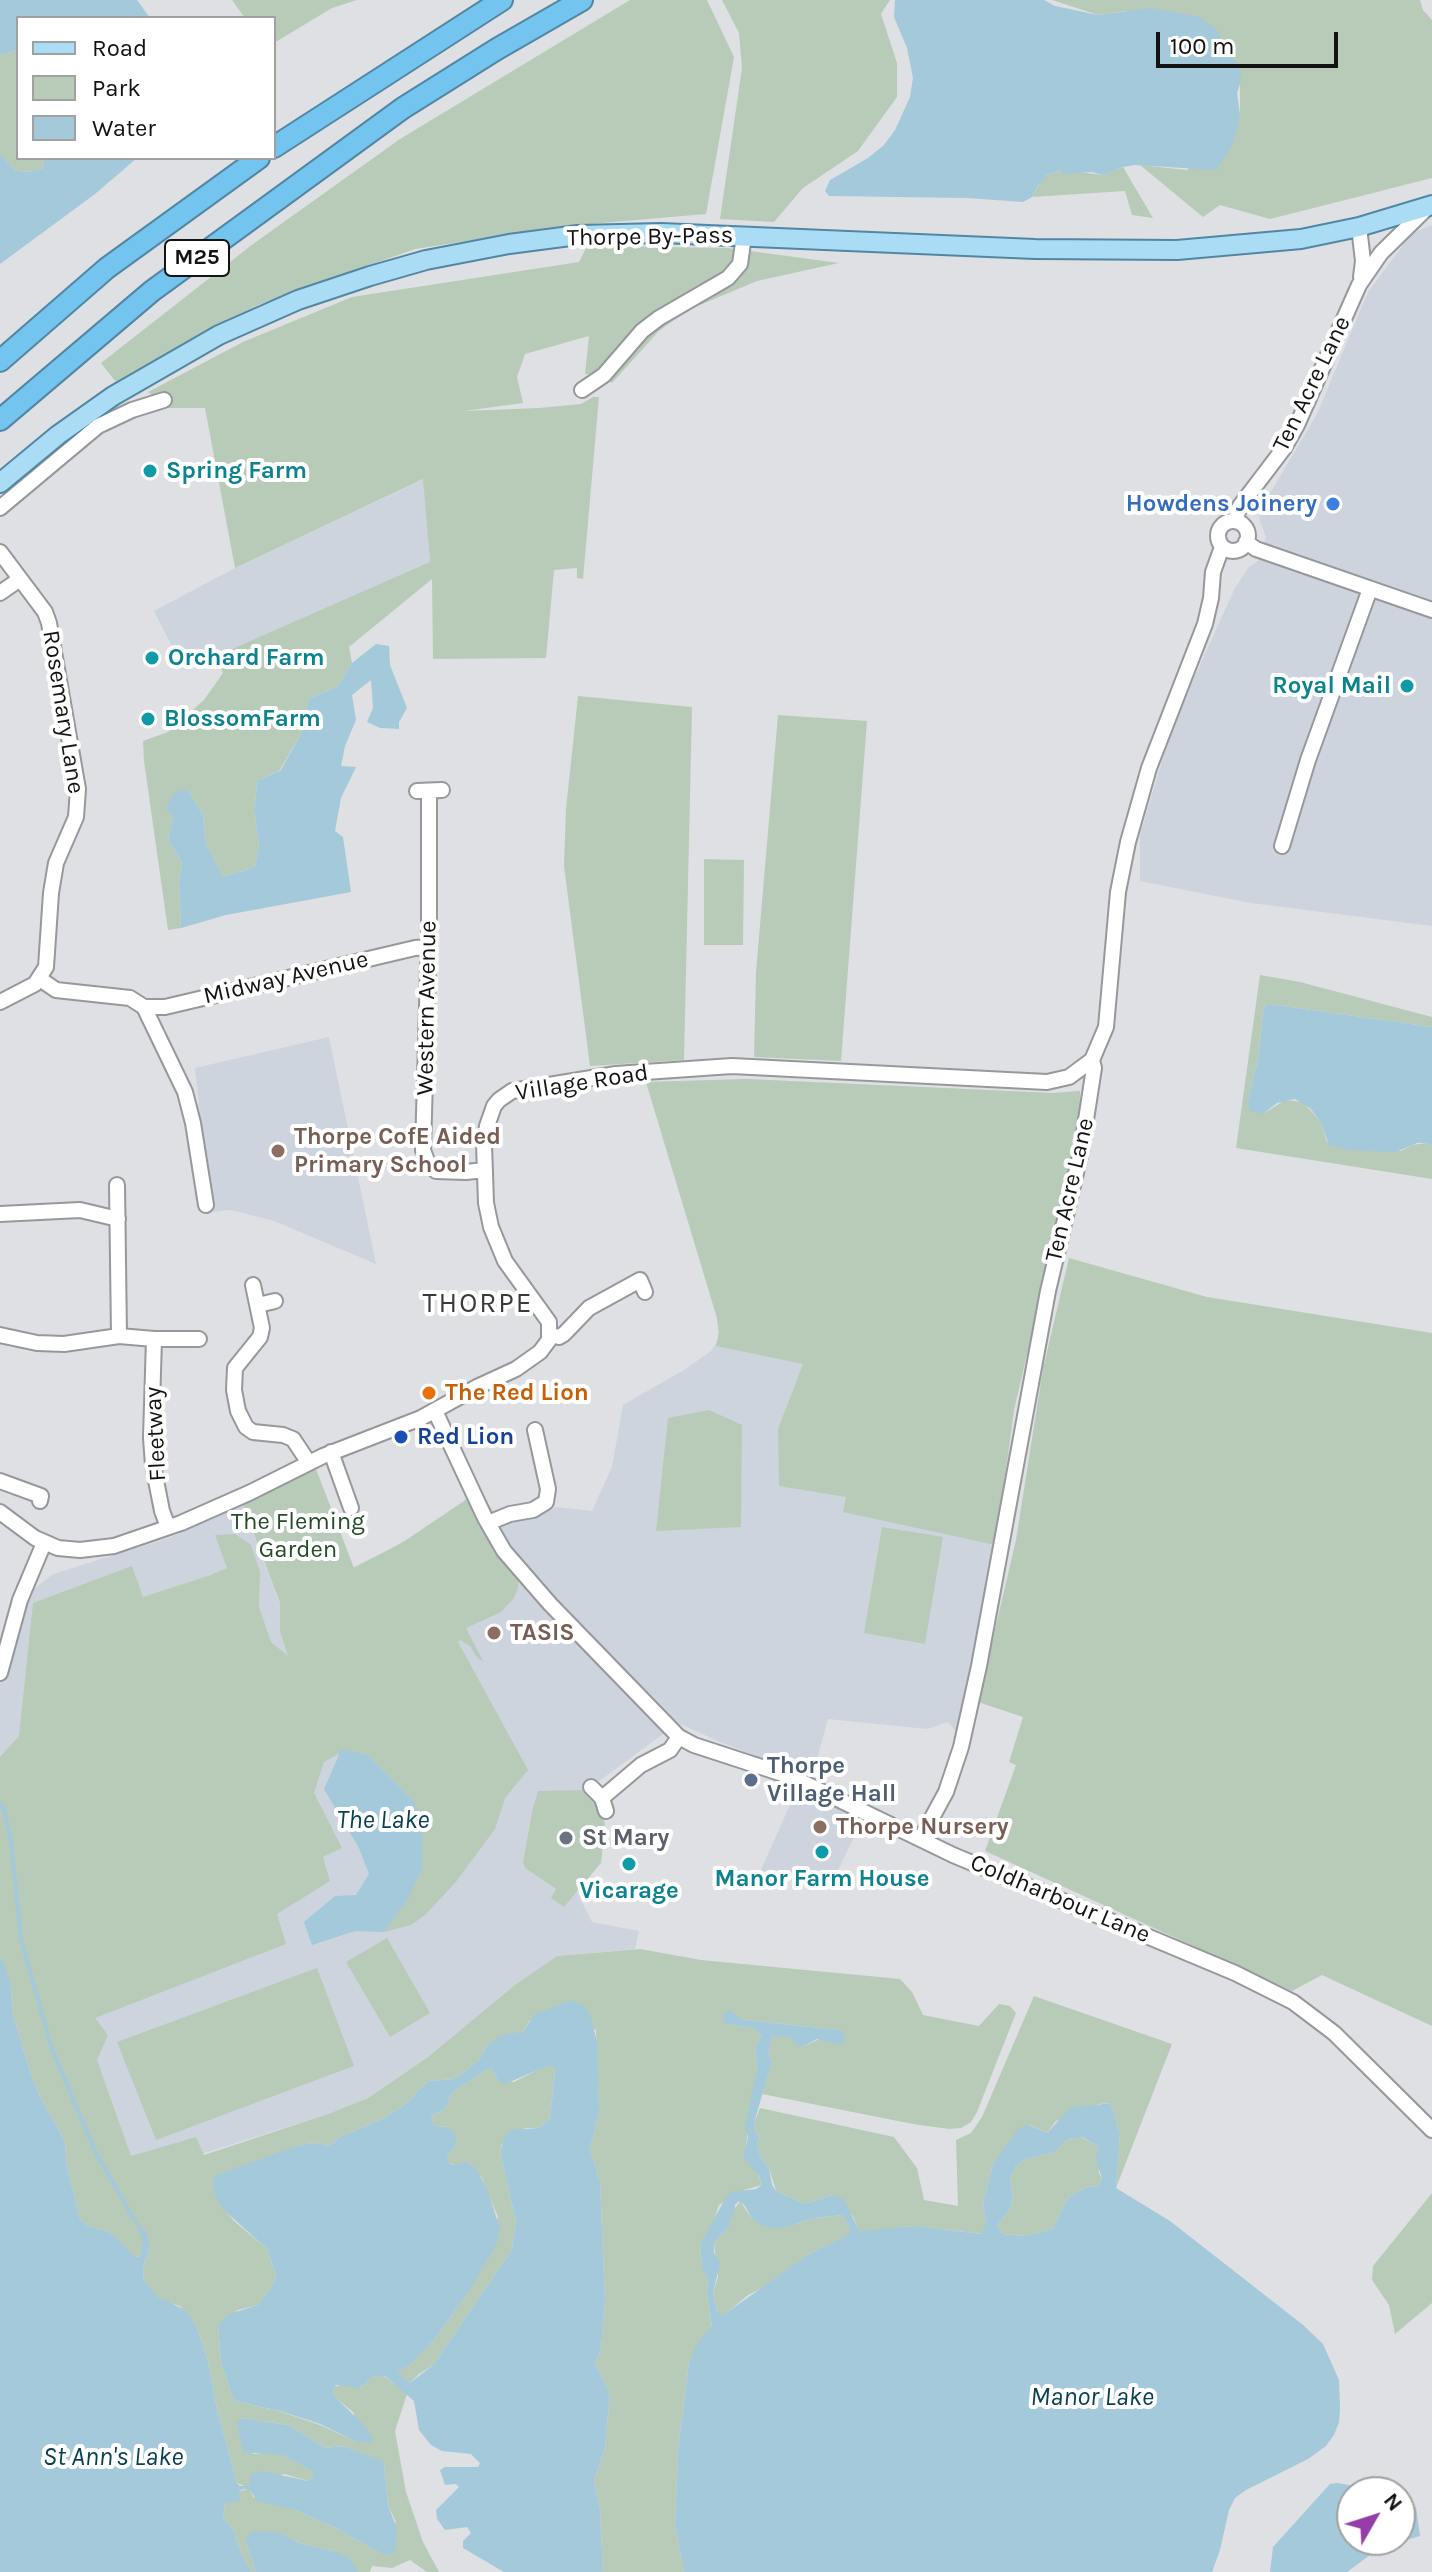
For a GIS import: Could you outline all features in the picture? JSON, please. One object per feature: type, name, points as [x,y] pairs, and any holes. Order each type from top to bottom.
[{"type":"highway","points":[[276,146],[502,0]]},
{"type":"highway","name":"M25","points":[[0,420],[152,291],[391,117],[497,49],[582,0]]},
{"type":"highway","name":"M25","points":[[0,361],[107,268],[256,160]]},
{"type":"main road","name":"Thorpe By-Pass","points":[[0,483],[58,435],[141,378],[219,335],[312,295],[426,260],[578,235],[661,233],[1035,249],[1177,250],[1301,239],[1359,227],[1431,206]]},
{"type":"street","name":"Ten Acre Lane","points":[[1235,521],[1240,506],[1284,448],[1297,425],[1359,285],[1391,242],[1431,206]]},
{"type":"street","name":"Ten Acre Lane","points":[[1359,227],[1363,261],[1359,285]]},
{"type":"street","points":[[582,390],[604,375],[651,324],[735,271],[743,251],[744,236]]},
{"type":"street","points":[[0,508],[98,426],[132,410],[164,400]]},
{"type":"street","points":[[1246,542],[1233,551],[1222,547],[1219,529],[1223,524],[1235,521],[1244,527],[1246,542],[1256,549],[1432,610]]},
{"type":"street","name":"Ten Acre Lane","points":[[921,1838],[946,1792],[961,1747],[979,1666],[1048,1291],[1081,1152],[1094,1068],[1092,1060],[1106,1027],[1118,892],[1128,842],[1149,768],[1205,624],[1213,572],[1222,547]]},
{"type":"street","name":"Rosemary Lane","points":[[0,552],[45,612],[49,623],[78,789],[76,817],[56,863],[48,953],[40,979]]},
{"type":"street","points":[[0,593],[20,579]]},
{"type":"street","points":[[1282,846],[1308,760],[1370,589]]},
{"type":"street","name":"Western Avenue","points":[[430,791],[425,1157],[432,1168],[444,1172],[485,1170]]},
{"type":"street","name":"Midway Avenue","points":[[144,1007],[165,1007],[403,950],[428,947]]},
{"type":"street","points":[[0,1002],[23,992],[40,979],[56,990],[130,998],[144,1007],[185,1092],[206,1205]]},
{"type":"street","name":"Village Road","points":[[550,1335],[546,1316],[510,1268],[488,1218],[485,1134],[490,1114],[499,1100],[512,1091],[616,1074],[732,1066],[1047,1082],[1069,1077],[1092,1060]]},
{"type":"street","points":[[117,1185],[119,1336]]},
{"type":"street","points":[[0,1214],[80,1210],[118,1219]]},
{"type":"street","points":[[0,1512],[44,1543],[80,1550],[114,1546],[249,1493],[331,1452],[435,1411],[530,1360],[547,1344],[550,1335],[559,1337],[564,1334],[589,1308],[640,1280],[645,1292]]},
{"type":"street","points":[[253,1285],[262,1328],[260,1337],[235,1368],[234,1390],[238,1411],[246,1427],[253,1432],[293,1439],[309,1463]]},
{"type":"street","points":[[258,1305],[275,1301]]},
{"type":"street","points":[[0,1335],[37,1343],[64,1344],[119,1336],[199,1339]]},
{"type":"street","name":"Fleetway","points":[[154,1339],[153,1465],[168,1527]]},
{"type":"street","name":"Coldharbour Lane","points":[[435,1411],[504,1551],[550,1604],[679,1737],[694,1745],[792,1777],[953,1855],[1235,1973],[1293,2002],[1334,2033],[1432,2130]]},
{"type":"street","points":[[488,1523],[510,1514],[533,1510],[546,1502],[548,1489],[535,1430]]},
{"type":"street","points":[[331,1452],[351,1508]]},
{"type":"street","points":[[0,1481],[41,1496],[40,1501]]},
{"type":"street","points":[[0,1673],[20,1600],[44,1543]]},
{"type":"street","points":[[599,1799],[641,1765],[670,1750],[679,1737]]},
{"type":"shaded area","points":[[1432,225],[1432,926],[1251,903],[1140,881],[1140,835],[1173,724],[1235,588],[1249,567],[1258,561],[1266,537],[1259,519],[1263,505],[1317,414],[1368,292],[1412,233]]},
{"type":"shaded area","points":[[424,479],[430,563],[184,670],[154,611],[235,568]]},
{"type":"shaded area","name":"Thorpe CofE Aided Primary School","points":[[329,1037],[376,1264],[274,1221],[231,1210],[213,1212],[210,1204],[195,1068]]},
{"type":"shaded area","name":"TASIS","points":[[747,1079],[1052,1093],[1080,1091],[1079,1121],[1072,1161],[1014,1410],[1002,1509],[958,1734],[948,1722],[927,1729],[828,1719],[812,1777],[678,1723],[587,1790],[532,1812],[523,1862],[525,1867],[556,1889],[564,1907],[576,1890],[592,1922],[639,1931],[635,1949],[557,1956],[428,2057],[368,2098],[328,2114],[113,2182],[0,1803],[0,1672],[20,1600],[53,1574],[169,1538],[243,1505],[279,1602],[395,1547],[479,1491],[504,1525],[557,1507],[592,1511],[612,1467],[623,1405],[684,1370],[711,1351],[719,1339],[717,1318],[646,1082]]},
{"type":"shaded area","name":"Thorpe Nursery","points":[[798,1787],[864,1817],[834,1878],[826,1882],[805,1872],[789,1873],[785,1882],[760,1872]]},
{"type":"green space","points":[[232,0],[357,0],[332,8],[276,42],[276,16],[244,16]]},
{"type":"green space","points":[[630,0],[707,0],[734,57],[706,214],[566,226],[415,249],[258,305],[116,382],[101,363],[253,244],[400,139]]},
{"type":"green space","points":[[722,0],[890,0],[881,14],[897,63],[897,97],[858,151],[803,188],[774,222],[720,219],[742,68],[739,33]]},
{"type":"green space","points":[[1052,0],[1420,0],[1423,10],[1432,20],[1432,178],[1270,219],[1220,205],[1203,217],[1140,165],[1187,170],[1240,115],[1240,69],[1126,11],[1098,15]]},
{"type":"green space","points":[[16,51],[16,160],[42,160],[44,168],[30,172],[16,171],[0,154],[0,55]]},
{"type":"green space","points":[[1123,167],[1153,218],[1132,215],[1125,191],[1032,197],[1044,176],[1061,170],[1104,175]]},
{"type":"green space","points":[[587,246],[728,248],[839,263],[757,281],[688,310],[659,331],[612,383],[604,375],[585,374],[589,336],[525,354],[517,377],[523,403],[464,411],[581,404],[599,397],[583,579],[577,578],[577,568],[554,570],[546,658],[433,659],[432,579],[349,647],[352,663],[338,686],[309,699],[301,734],[279,771],[258,780],[254,810],[259,845],[255,867],[223,877],[206,843],[203,815],[188,790],[173,817],[168,839],[182,863],[179,880],[181,928],[168,930],[143,741],[168,732],[204,700],[223,673],[216,656],[430,562],[423,479],[235,568],[205,408],[168,408],[148,392],[243,342],[352,297],[579,262]]},
{"type":"green space","points":[[578,696],[692,707],[684,1060],[590,1066],[564,866],[566,809]]},
{"type":"green space","points":[[778,715],[867,721],[841,1061],[754,1057],[756,972]]},
{"type":"green space","points":[[704,859],[744,860],[743,945],[704,945]]},
{"type":"green space","points":[[1260,975],[1300,982],[1432,1017],[1432,1027],[1269,1004],[1263,1013],[1258,1060],[1248,1099],[1263,1114],[1285,1100],[1303,1102],[1320,1121],[1327,1142],[1401,1151],[1426,1143],[1432,1146],[1432,1179],[1236,1148]]},
{"type":"green space","points":[[747,1079],[1052,1093],[1080,1091],[1079,1121],[1072,1161],[1014,1410],[995,1545],[843,1512],[846,1497],[779,1486],[778,1429],[803,1364],[716,1346],[719,1332],[717,1318],[646,1082]]},
{"type":"green space","points":[[1069,1258],[1207,1297],[1432,1333],[1432,2026],[1322,1975],[1292,1991],[985,1851],[1016,1765],[1009,1762],[1023,1717],[978,1702],[1016,1540],[1043,1369]]},
{"type":"green space","points":[[709,1410],[742,1425],[741,1527],[656,1531],[668,1418]]},
{"type":"green space","name":"The Fleming Garden","points":[[316,1469],[354,1568],[405,1541],[479,1491],[519,1574],[518,1588],[514,1598],[501,1612],[466,1628],[484,1663],[470,1646],[460,1640],[458,1642],[528,1770],[505,1798],[495,1829],[455,1883],[425,1915],[411,1925],[384,1932],[407,1900],[414,1801],[368,1755],[338,1750],[339,1754],[324,1762],[314,1793],[342,1848],[323,1857],[330,1881],[277,1914],[286,1944],[95,2018],[108,2035],[97,2060],[131,2156],[196,2137],[204,2155],[368,2098],[428,2057],[515,1985],[557,1956],[640,1949],[701,1960],[900,1979],[912,1992],[923,2015],[979,2026],[999,2004],[1010,2006],[1016,2013],[977,2112],[971,2122],[961,2128],[949,2129],[762,2094],[772,2061],[768,2055],[772,2035],[793,2037],[802,2047],[839,2030],[744,2020],[729,2012],[725,2024],[754,2028],[761,2036],[755,2048],[757,2068],[746,2145],[762,2185],[745,2190],[719,2205],[712,2226],[700,2245],[702,2266],[708,2280],[712,2327],[689,2363],[678,2449],[675,2524],[684,2572],[603,2572],[600,2510],[594,2481],[605,2448],[610,2394],[595,2363],[601,2349],[605,2300],[600,2182],[590,2149],[599,2112],[596,2030],[530,2020],[522,2033],[511,2033],[487,2046],[479,2060],[455,2079],[428,2081],[406,2104],[383,2119],[340,2137],[329,2146],[306,2144],[259,2161],[216,2198],[233,2220],[267,2249],[276,2276],[258,2305],[238,2310],[218,2325],[221,2362],[234,2401],[279,2411],[355,2441],[354,2413],[336,2398],[334,2387],[345,2384],[360,2388],[374,2376],[384,2376],[407,2394],[395,2431],[406,2492],[423,2542],[439,2572],[427,2572],[410,2560],[392,2568],[372,2566],[370,2572],[359,2572],[334,2551],[299,2543],[281,2533],[246,2542],[256,2572],[252,2572],[242,2556],[233,2529],[223,2518],[225,2503],[239,2491],[250,2489],[253,2497],[296,2510],[380,2553],[396,2522],[388,2505],[384,2463],[342,2446],[326,2448],[288,2425],[242,2418],[253,2454],[273,2452],[283,2455],[314,2471],[314,2476],[308,2481],[284,2474],[245,2486],[237,2483],[217,2410],[208,2360],[196,2325],[180,2306],[152,2293],[144,2281],[143,2267],[150,2247],[134,2257],[110,2232],[88,2226],[80,2219],[67,2167],[65,2141],[40,2097],[29,2068],[13,2014],[11,1988],[0,1958],[0,1757],[19,1736],[33,1603],[132,1566],[143,1597],[208,1576],[227,1568],[215,1535],[235,1534],[251,1545],[260,1572],[259,1607],[271,1642],[288,1656],[280,1631],[280,1603],[243,1505]]},
{"type":"green space","points":[[882,1527],[943,1537],[925,1644],[864,1633]]},
{"type":"green space","points":[[587,1790],[599,1804],[605,1824],[601,1863],[564,1907],[551,1898],[556,1889],[525,1868],[523,1862],[532,1812],[538,1791]]},
{"type":"green space","points":[[387,1938],[430,2013],[390,2037],[346,1962]]},
{"type":"green space","points":[[317,1968],[354,2066],[156,2140],[117,2042]]},
{"type":"green space","points":[[1034,1996],[1172,2044],[1116,2188],[1120,2135],[1111,2103],[1099,2104],[1056,2121],[1047,2133],[1030,2125],[1003,2151],[993,2164],[983,2202],[986,2223],[982,2234],[916,2226],[859,2232],[853,2216],[832,2195],[805,2204],[776,2191],[757,2144],[760,2138],[754,2123],[760,2108],[894,2137],[917,2168],[924,2200],[958,2206],[956,2140],[971,2133],[982,2117]]},
{"type":"green space","points":[[547,2065],[553,2066],[555,2071],[550,2119],[539,2128],[525,2128],[502,2144],[500,2152],[516,2221],[512,2250],[433,2365],[410,2383],[396,2372],[409,2366],[434,2340],[467,2294],[498,2217],[481,2176],[447,2162],[447,2156],[457,2143],[447,2127],[434,2126],[431,2116],[444,2110],[453,2092],[487,2069],[491,2069],[497,2079],[514,2082]]},
{"type":"green space","points":[[1081,2137],[1099,2147],[1099,2173],[1102,2178],[1099,2186],[1087,2187],[1068,2198],[1053,2229],[1025,2236],[1002,2234],[997,2225],[1009,2211],[1013,2198],[1010,2179],[1016,2166],[1026,2159],[1055,2152],[1068,2139]]},
{"type":"green space","points":[[1432,2193],[1432,2303],[1395,2334],[1389,2305],[1372,2280],[1373,2266]]},
{"type":"green space","points":[[740,2201],[752,2219],[796,2224],[842,2215],[849,2224],[851,2234],[809,2254],[748,2295],[722,2317],[717,2311],[713,2292],[718,2277],[714,2243],[729,2227],[728,2219]]},
{"type":"water","points":[[0,0],[137,0],[149,16],[16,16],[16,51],[0,55]]},
{"type":"water","points":[[895,0],[1044,0],[1055,6],[1098,15],[1151,8],[1199,17],[1215,28],[1240,69],[1241,81],[1237,93],[1240,115],[1232,146],[1216,170],[1135,165],[1104,175],[1091,172],[1063,174],[1061,170],[1044,176],[1045,180],[1032,197],[1023,202],[829,196],[825,191],[830,180],[884,145],[895,130],[910,97],[913,78],[907,48],[894,17]]},
{"type":"water","points":[[0,154],[16,171],[30,172],[44,168],[42,160],[135,160],[95,194],[0,264]]},
{"type":"water","points":[[376,644],[389,646],[390,665],[407,708],[399,722],[399,729],[380,728],[367,722],[373,708],[371,680],[352,695],[356,720],[341,766],[356,767],[341,798],[335,831],[343,837],[351,892],[226,915],[181,928],[179,880],[182,863],[168,839],[173,817],[166,808],[175,792],[188,790],[203,815],[206,843],[223,877],[255,867],[259,845],[254,810],[258,780],[280,771],[301,734],[309,699],[338,686],[352,663]]},
{"type":"water","points":[[1269,1004],[1432,1027],[1432,1146],[1417,1143],[1396,1152],[1348,1150],[1329,1145],[1320,1121],[1310,1108],[1295,1099],[1277,1103],[1263,1114],[1250,1111],[1248,1099],[1258,1060],[1263,1013]]},
{"type":"water","name":"The Lake","points":[[338,1749],[368,1755],[414,1801],[422,1826],[422,1869],[407,1900],[384,1932],[355,1931],[312,1945],[304,1922],[335,1896],[356,1895],[369,1874],[359,1848],[324,1789],[339,1755]]},
{"type":"water","name":"St Ann's Lake","points":[[0,1958],[5,1965],[13,2014],[29,2068],[40,2097],[65,2141],[67,2167],[80,2219],[88,2226],[110,2232],[135,2257],[140,2256],[143,2241],[135,2221],[146,2231],[150,2247],[143,2267],[144,2281],[157,2296],[185,2310],[196,2325],[208,2360],[217,2410],[237,2483],[240,2486],[249,2485],[251,2474],[262,2471],[308,2481],[314,2476],[313,2471],[283,2455],[243,2452],[237,2424],[242,2418],[288,2425],[326,2448],[342,2446],[380,2460],[384,2463],[388,2505],[397,2529],[396,2548],[391,2555],[380,2553],[296,2510],[257,2501],[250,2490],[243,2489],[239,2491],[240,2501],[225,2503],[223,2518],[233,2529],[242,2556],[252,2572],[0,2572]]},
{"type":"water","points":[[571,2000],[583,2005],[589,2012],[597,2041],[599,2112],[590,2149],[600,2182],[605,2300],[601,2349],[595,2363],[610,2394],[605,2448],[594,2481],[600,2510],[603,2572],[504,2572],[463,2548],[463,2541],[471,2533],[467,2527],[445,2530],[437,2519],[436,2510],[459,2487],[456,2484],[445,2485],[440,2470],[445,2467],[478,2467],[480,2463],[471,2454],[442,2451],[431,2445],[419,2430],[414,2401],[385,2376],[374,2376],[360,2388],[336,2385],[333,2391],[336,2398],[365,2426],[373,2439],[371,2443],[355,2441],[320,2424],[280,2411],[234,2401],[221,2362],[218,2325],[229,2314],[258,2305],[276,2276],[267,2249],[224,2210],[216,2198],[212,2183],[215,2176],[306,2144],[329,2146],[340,2137],[383,2119],[406,2104],[428,2081],[455,2079],[479,2060],[487,2046],[499,2037],[522,2033],[534,2015]],"holes":[[[553,2066],[550,2119],[539,2128],[511,2130],[505,2136],[500,2152],[516,2221],[512,2250],[433,2365],[410,2383],[397,2372],[409,2366],[434,2340],[467,2294],[496,2245],[500,2229],[488,2191],[476,2168],[465,2162],[453,2165],[447,2162],[447,2156],[457,2143],[455,2134],[447,2127],[434,2126],[431,2116],[444,2110],[453,2092],[487,2069],[491,2069],[497,2079],[505,2084]]]},
{"type":"water","name":"Manor Lake","points":[[729,2011],[744,2020],[844,2033],[844,2041],[840,2045],[817,2039],[802,2047],[795,2044],[792,2037],[772,2036],[768,2055],[772,2061],[754,2123],[760,2138],[757,2144],[760,2156],[769,2168],[776,2191],[805,2204],[832,2195],[844,2199],[859,2231],[916,2226],[981,2234],[986,2223],[983,2202],[993,2164],[1019,2128],[1029,2125],[1047,2133],[1070,2108],[1111,2103],[1120,2135],[1116,2188],[1170,2221],[1323,2344],[1339,2380],[1339,2422],[1334,2435],[1326,2446],[1308,2459],[1235,2498],[1212,2572],[684,2572],[675,2524],[678,2449],[689,2363],[697,2344],[712,2326],[708,2280],[702,2267],[700,2245],[726,2197],[732,2192],[756,2189],[762,2185],[759,2176],[744,2158],[748,2136],[745,2128],[757,2068],[755,2048],[761,2036],[754,2028],[725,2024],[723,2013]],"holes":[[[1082,2137],[1099,2147],[1096,2160],[1102,2178],[1099,2186],[1087,2187],[1068,2198],[1053,2229],[1025,2236],[1002,2234],[997,2225],[1009,2211],[1013,2198],[1010,2179],[1016,2166],[1026,2159],[1055,2152],[1068,2139]],[[739,2201],[752,2219],[764,2226],[779,2229],[815,2218],[842,2215],[849,2224],[850,2234],[809,2254],[722,2316],[717,2311],[713,2292],[720,2264],[714,2252],[714,2243],[729,2227],[729,2219],[734,2216],[735,2205]]]},
{"type":"water","points":[[1336,2483],[1336,2556],[1369,2556],[1347,2572],[1270,2572],[1273,2547],[1330,2484]]},
{"type":"water","points":[[1416,2507],[1420,2536],[1416,2537]]},
{"type":"water","points":[[255,2531],[281,2533],[299,2543],[334,2551],[349,2558],[359,2572],[256,2572],[246,2542],[249,2534]]},
{"type":"waterway","points":[[0,1803],[4,1808],[11,1842],[21,1940],[52,2049],[95,2151],[135,2221]]},
{"type":"place","name":"Spring Farm","points":[[150,471]]},
{"type":"place","name":"Howdens Joinery","points":[[1333,504]]},
{"type":"place","name":"Orchard Farm","points":[[152,658]]},
{"type":"place","name":"Royal Mail","points":[[1407,686]]},
{"type":"place","name":"BlossomFarm","points":[[148,719]]},
{"type":"place","name":"Thorpe CofE Aided Primary School","points":[[278,1151]]},
{"type":"place","name":"The Red Lion","points":[[429,1393]]},
{"type":"place","name":"Red Lion","points":[[401,1437]]},
{"type":"place","name":"TASIS","points":[[494,1633]]},
{"type":"place","name":"Thorpe Village Hall","points":[[751,1780]]},
{"type":"place","name":"Thorpe Nursery","points":[[820,1827]]},
{"type":"place","name":"St Mary","points":[[566,1838]]},
{"type":"place","name":"Manor Farm House","points":[[822,1852]]},
{"type":"place","name":"Vicarage","points":[[629,1864]]},
{"type":"district","name":"THORPE","points":[[478,1304]]}]
